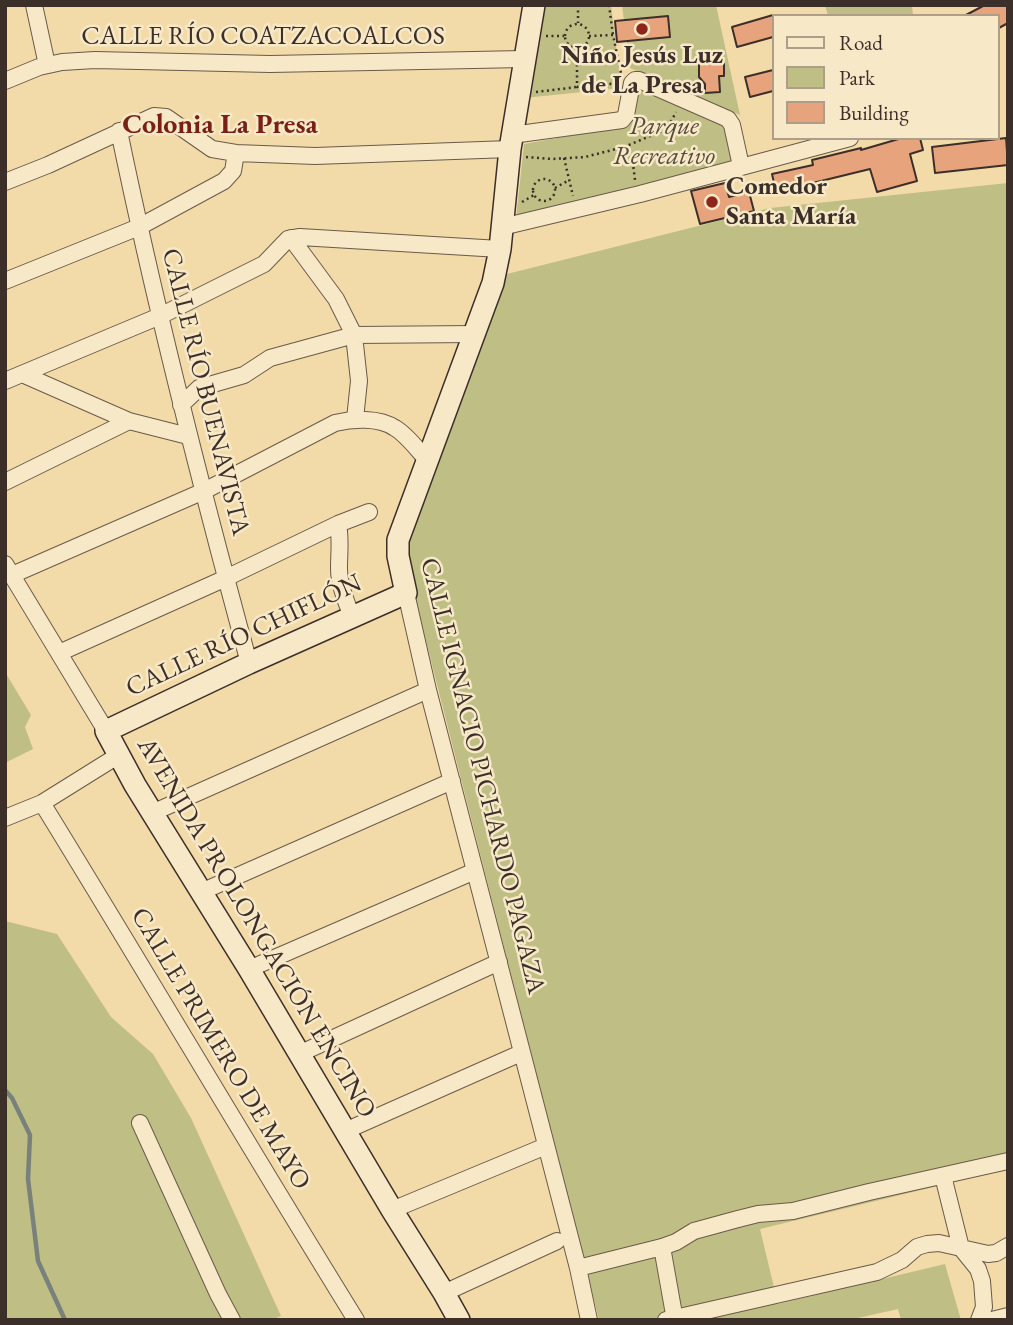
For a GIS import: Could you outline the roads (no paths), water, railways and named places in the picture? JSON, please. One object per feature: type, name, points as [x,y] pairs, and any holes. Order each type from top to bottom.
[{"type":"main road","name":"CALLE IGNACIO PICHARDO PAGAZA","points":[[406,593],[398,556],[398,540],[493,284],[500,249],[510,147],[534,5]]},
{"type":"main road","name":"CALLE RÍO CHIFLÓN","points":[[106,731],[406,593]]},
{"type":"main road","name":"AVENIDA PROLONGACIÓN ENCINO","points":[[106,731],[135,785],[249,969],[458,1320]]},
{"type":"street","points":[[34,5],[47,65]]},
{"type":"street","name":"CALLE RÍO COATZACOALCOS","points":[[5,81],[47,65],[95,60],[270,64],[524,59]]},
{"type":"street","points":[[5,182],[148,118],[160,116],[173,121],[208,147],[236,153],[315,156],[510,147],[622,120],[626,115],[632,83],[639,79],[730,122],[741,166]]},
{"type":"street","name":"CALLE RÍO BUENAVISTA","points":[[120,131],[139,227],[188,436],[249,663]]},
{"type":"street","points":[[502,227],[640,194],[842,140]]},
{"type":"street","points":[[5,281],[139,227],[224,181],[233,171],[236,153]]},
{"type":"street","points":[[291,238],[336,299],[354,335],[359,381],[355,419]]},
{"type":"street","points":[[5,381],[160,316],[264,264],[291,238],[500,249]]},
{"type":"street","points":[[181,405],[199,388],[244,375],[270,358],[354,335],[475,334]]},
{"type":"street","points":[[22,374],[129,421],[188,436]]},
{"type":"street","points":[[8,569],[204,491],[335,423],[355,419],[390,425],[426,460]]},
{"type":"street","points":[[5,482],[129,421]]},
{"type":"street","points":[[59,653],[369,512]]},
{"type":"street","points":[[338,524],[341,585],[352,617]]},
{"type":"street","name":"AVENIDA PROLONGACIÓN ENCINO","points":[[8,569],[106,731]]},
{"type":"street","name":"CALLE IGNACIO PICHARDO PAGAZA","points":[[406,593],[428,690],[578,1268],[589,1320]]},
{"type":"street","points":[[152,813],[428,690]]},
{"type":"street","points":[[5,818],[42,803],[119,755]]},
{"type":"street","points":[[201,892],[452,781]]},
{"type":"street","name":"CALLE PRIMERO DE MAYO","points":[[42,803],[356,1320]]},
{"type":"street","points":[[249,969],[475,871]]},
{"type":"street","points":[[299,1054],[499,962]]},
{"type":"street","points":[[345,1131],[522,1054]]},
{"type":"street","points":[[140,1123],[232,1320]]},
{"type":"street","points":[[391,1210],[546,1146]]},
{"type":"street","points":[[578,1268],[662,1247],[694,1231],[758,1214],[793,1211],[1008,1161]]},
{"type":"street","points":[[943,1176],[961,1248],[978,1269],[982,1281],[984,1307],[979,1320]]},
{"type":"street","points":[[444,1293],[557,1241]]},
{"type":"street","points":[[662,1247],[672,1319],[877,1272],[902,1260],[917,1247],[927,1244],[939,1243],[988,1254],[1008,1245]]},
{"type":"street","points":[[992,1320],[1008,1316]]},
{"type":"waterway","points":[[5,1090],[12,1098],[30,1135],[28,1179],[38,1261],[65,1320]]},
{"type":"place","name":"Niño Jesús Luz de La Presa","points":[[642,29]]},
{"type":"place","name":"Comedor Santa María","points":[[712,202]]},
{"type":"district","name":"Colonia La Presa","points":[[220,125]]},
{"type":"park label","name":"Parque Recreativo","points":[[664,142]]}]
